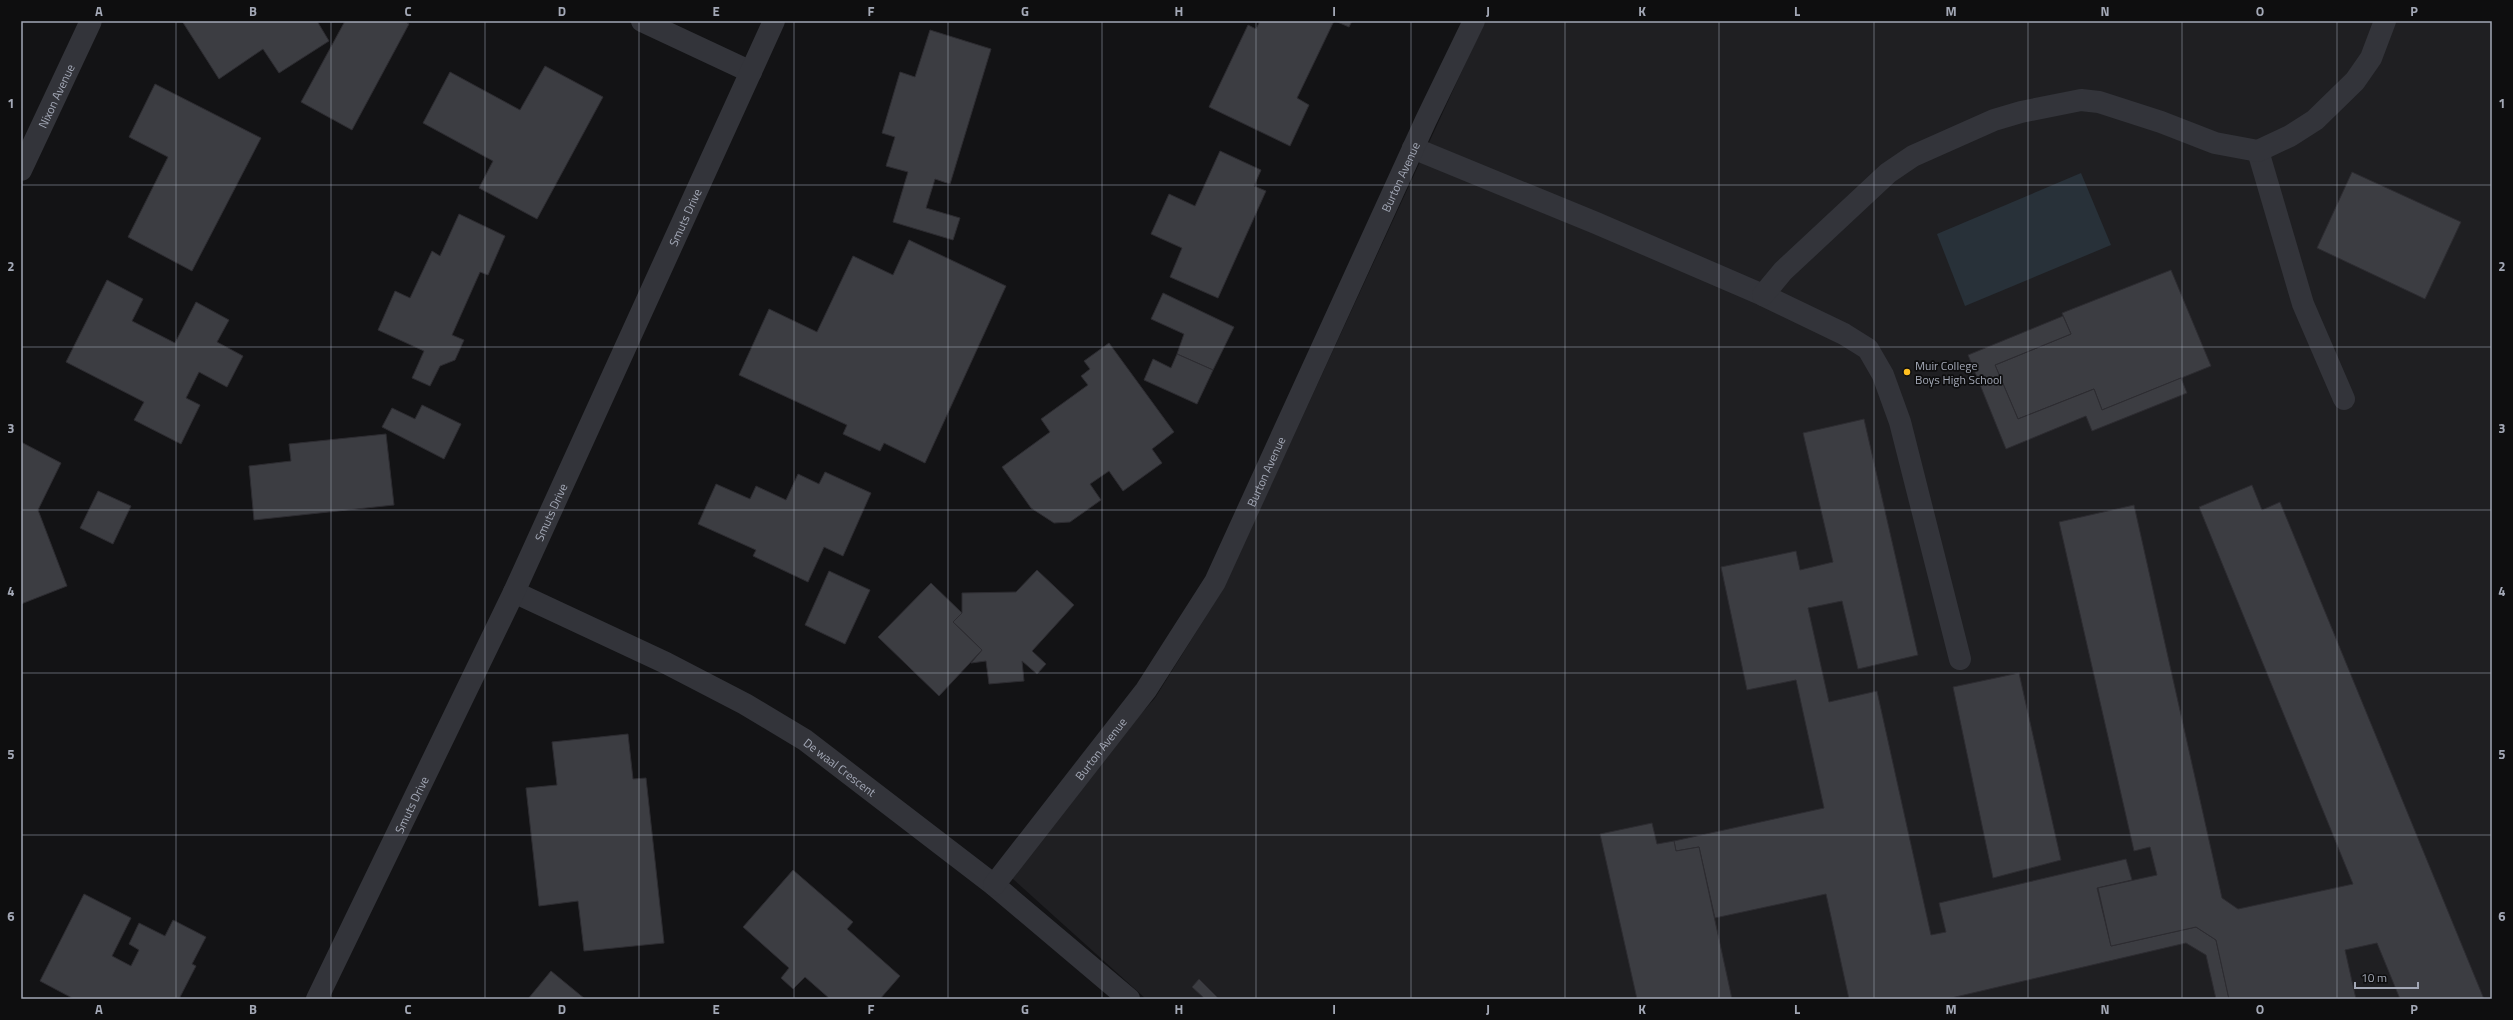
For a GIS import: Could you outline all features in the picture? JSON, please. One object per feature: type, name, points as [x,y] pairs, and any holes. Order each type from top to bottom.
[{"type":"street","name":"Nixon Avenue","points":[[21,170],[91,21]]},
{"type":"street","points":[[642,21],[750,72]]},
{"type":"street","name":"Smuts Drive","points":[[317,999],[514,592],[774,21]]},
{"type":"street","name":"Burton Avenue","points":[[994,885],[1146,690],[1215,582],[1413,148],[1474,21]]},
{"type":"street","points":[[1764,295],[1783,271],[1888,173],[1912,156],[1994,120],[2021,112],[2081,100],[2099,102],[2161,122],[2215,143],[2258,151],[2290,136],[2315,120],[2355,81],[2371,58],[2385,21]]},
{"type":"street","points":[[1413,148],[1596,223],[1764,295],[1844,334],[1868,349],[1883,375],[1900,422],[1960,659]]},
{"type":"street","points":[[2258,151],[2303,304],[2344,399]]},
{"type":"street","name":"De waal Crescent","points":[[514,592],[673,667],[745,704],[805,740],[994,885],[1129,999]]},
{"type":"shaded area","name":"Muir College Boys High School","points":[[1485,21],[2492,21],[2492,999],[1146,999],[1003,870],[1155,698],[1223,589]]},
{"type":"shaded area","points":[[2081,173],[2111,245],[1965,306],[1937,234]]},
{"type":"building","points":[[182,21],[317,21],[329,41],[279,73],[263,49],[219,79]]},
{"type":"building","points":[[345,21],[404,21],[409,24],[352,130],[301,102]]},
{"type":"building","points":[[1260,21],[1334,21],[1297,98],[1309,105],[1290,146],[1209,107],[1248,25],[1256,29]]},
{"type":"building","points":[[1335,21],[1352,21],[1349,27]]},
{"type":"building","points":[[930,30],[991,49],[950,184],[935,179],[926,208],[960,218],[953,240],[893,222],[908,172],[886,166],[895,137],[882,133],[900,72],[915,77]]},
{"type":"building","points":[[545,66],[603,97],[537,219],[479,188],[493,161],[423,123],[450,72],[520,110]]},
{"type":"building","points":[[155,84],[261,138],[192,271],[128,237],[168,157],[129,137]]},
{"type":"building","points":[[1220,151],[1261,170],[1254,186],[1266,191],[1218,298],[1170,277],[1182,248],[1151,234],[1169,194],[1195,206]]},
{"type":"building","points":[[2352,172],[2461,222],[2425,299],[2317,248]]},
{"type":"building","points":[[459,214],[505,236],[488,275],[480,272],[452,335],[464,340],[455,360],[440,366],[430,386],[412,378],[424,351],[378,330],[395,291],[410,298],[432,251],[440,256]]},
{"type":"building","points":[[909,240],[1006,286],[925,463],[884,443],[880,451],[843,434],[847,425],[739,375],[769,309],[817,332],[853,256],[893,275]]},
{"type":"building","points":[[2171,270],[2211,366],[2102,410],[2094,389],[2018,419],[1995,365],[2071,334],[2062,313]]},
{"type":"building","points":[[107,280],[143,299],[132,321],[175,343],[196,302],[229,320],[217,342],[243,356],[227,387],[199,372],[186,398],[200,405],[181,444],[134,420],[144,402],[66,362]]},
{"type":"building","points":[[1163,293],[1234,327],[1213,370],[1177,354],[1184,334],[1151,319]]},
{"type":"building","points":[[2063,316],[2071,334],[1995,365],[2018,419],[2094,389],[2102,410],[2181,378],[2187,393],[2092,431],[2086,416],[2006,449],[1968,355]]},
{"type":"building","points":[[1109,343],[1174,432],[1152,449],[1162,463],[1123,491],[1109,471],[1090,484],[1101,500],[1070,522],[1054,523],[1031,508],[1002,467],[1050,432],[1041,419],[1088,385],[1081,376],[1090,369],[1084,361]]},
{"type":"building","points":[[1177,354],[1213,370],[1197,404],[1144,380],[1153,359],[1171,368]]},
{"type":"building","points":[[422,405],[461,424],[444,459],[382,427],[392,408],[415,419]]},
{"type":"building","points":[[1864,419],[1918,655],[1858,669],[1842,601],[1808,608],[1829,702],[1877,691],[1931,935],[1946,932],[1939,903],[2126,859],[2132,880],[2097,888],[2111,946],[2196,927],[2216,940],[2229,999],[2216,999],[2206,955],[2186,943],[1947,999],[1849,999],[1826,894],[1715,918],[1699,847],[1676,851],[1674,841],[1824,808],[1796,680],[1747,690],[1721,567],[1796,551],[1800,570],[1833,562],[1803,433]]},
{"type":"building","points":[[386,434],[394,505],[254,520],[249,466],[291,461],[289,444]]},
{"type":"building","points":[[21,442],[61,463],[38,510],[67,586],[21,604]]},
{"type":"building","points":[[825,472],[871,493],[843,556],[824,547],[808,582],[753,556],[756,550],[698,524],[716,484],[750,499],[756,486],[786,500],[798,474],[819,484]]},
{"type":"building","points":[[2252,485],[2262,510],[2280,502],[2484,999],[2400,999],[2377,943],[2345,950],[2356,999],[2229,999],[2216,940],[2196,927],[2111,946],[2098,888],[2157,875],[2150,847],[2134,851],[2059,522],[2134,505],[2222,898],[2238,909],[2353,884],[2199,507]]},
{"type":"building","points":[[98,491],[131,506],[113,544],[80,528]]},
{"type":"building","points":[[1037,570],[1074,605],[1032,651],[1046,664],[1037,674],[1022,661],[1024,681],[989,684],[986,661],[971,663],[982,650],[953,622],[962,613],[962,593],[1016,592]]},
{"type":"building","points":[[829,571],[870,590],[845,644],[805,625]]},
{"type":"building","points":[[931,583],[962,613],[953,622],[982,650],[939,696],[878,637]]},
{"type":"building","points":[[2019,673],[2061,860],[1993,878],[1953,687]]},
{"type":"building","points":[[628,734],[633,779],[646,778],[664,943],[584,951],[578,901],[539,906],[526,788],[557,785],[552,742]]},
{"type":"building","points":[[1652,823],[1657,844],[1674,841],[1676,851],[1699,847],[1732,999],[1637,999],[1600,834]]},
{"type":"building","points":[[793,870],[853,922],[847,929],[900,976],[880,999],[830,999],[805,977],[793,989],[781,978],[789,968],[743,927]]},
{"type":"building","points":[[84,894],[131,918],[112,956],[131,966],[139,950],[129,944],[139,923],[165,936],[173,920],[206,937],[192,964],[196,966],[179,999],[74,999],[40,981]]},
{"type":"building","points":[[551,971],[585,999],[528,999]]},
{"type":"building","points":[[1199,979],[1219,999],[1205,999],[1192,987]]},
{"type":"place","name":"Muir College Boys High School","points":[[1907,372]]}]
